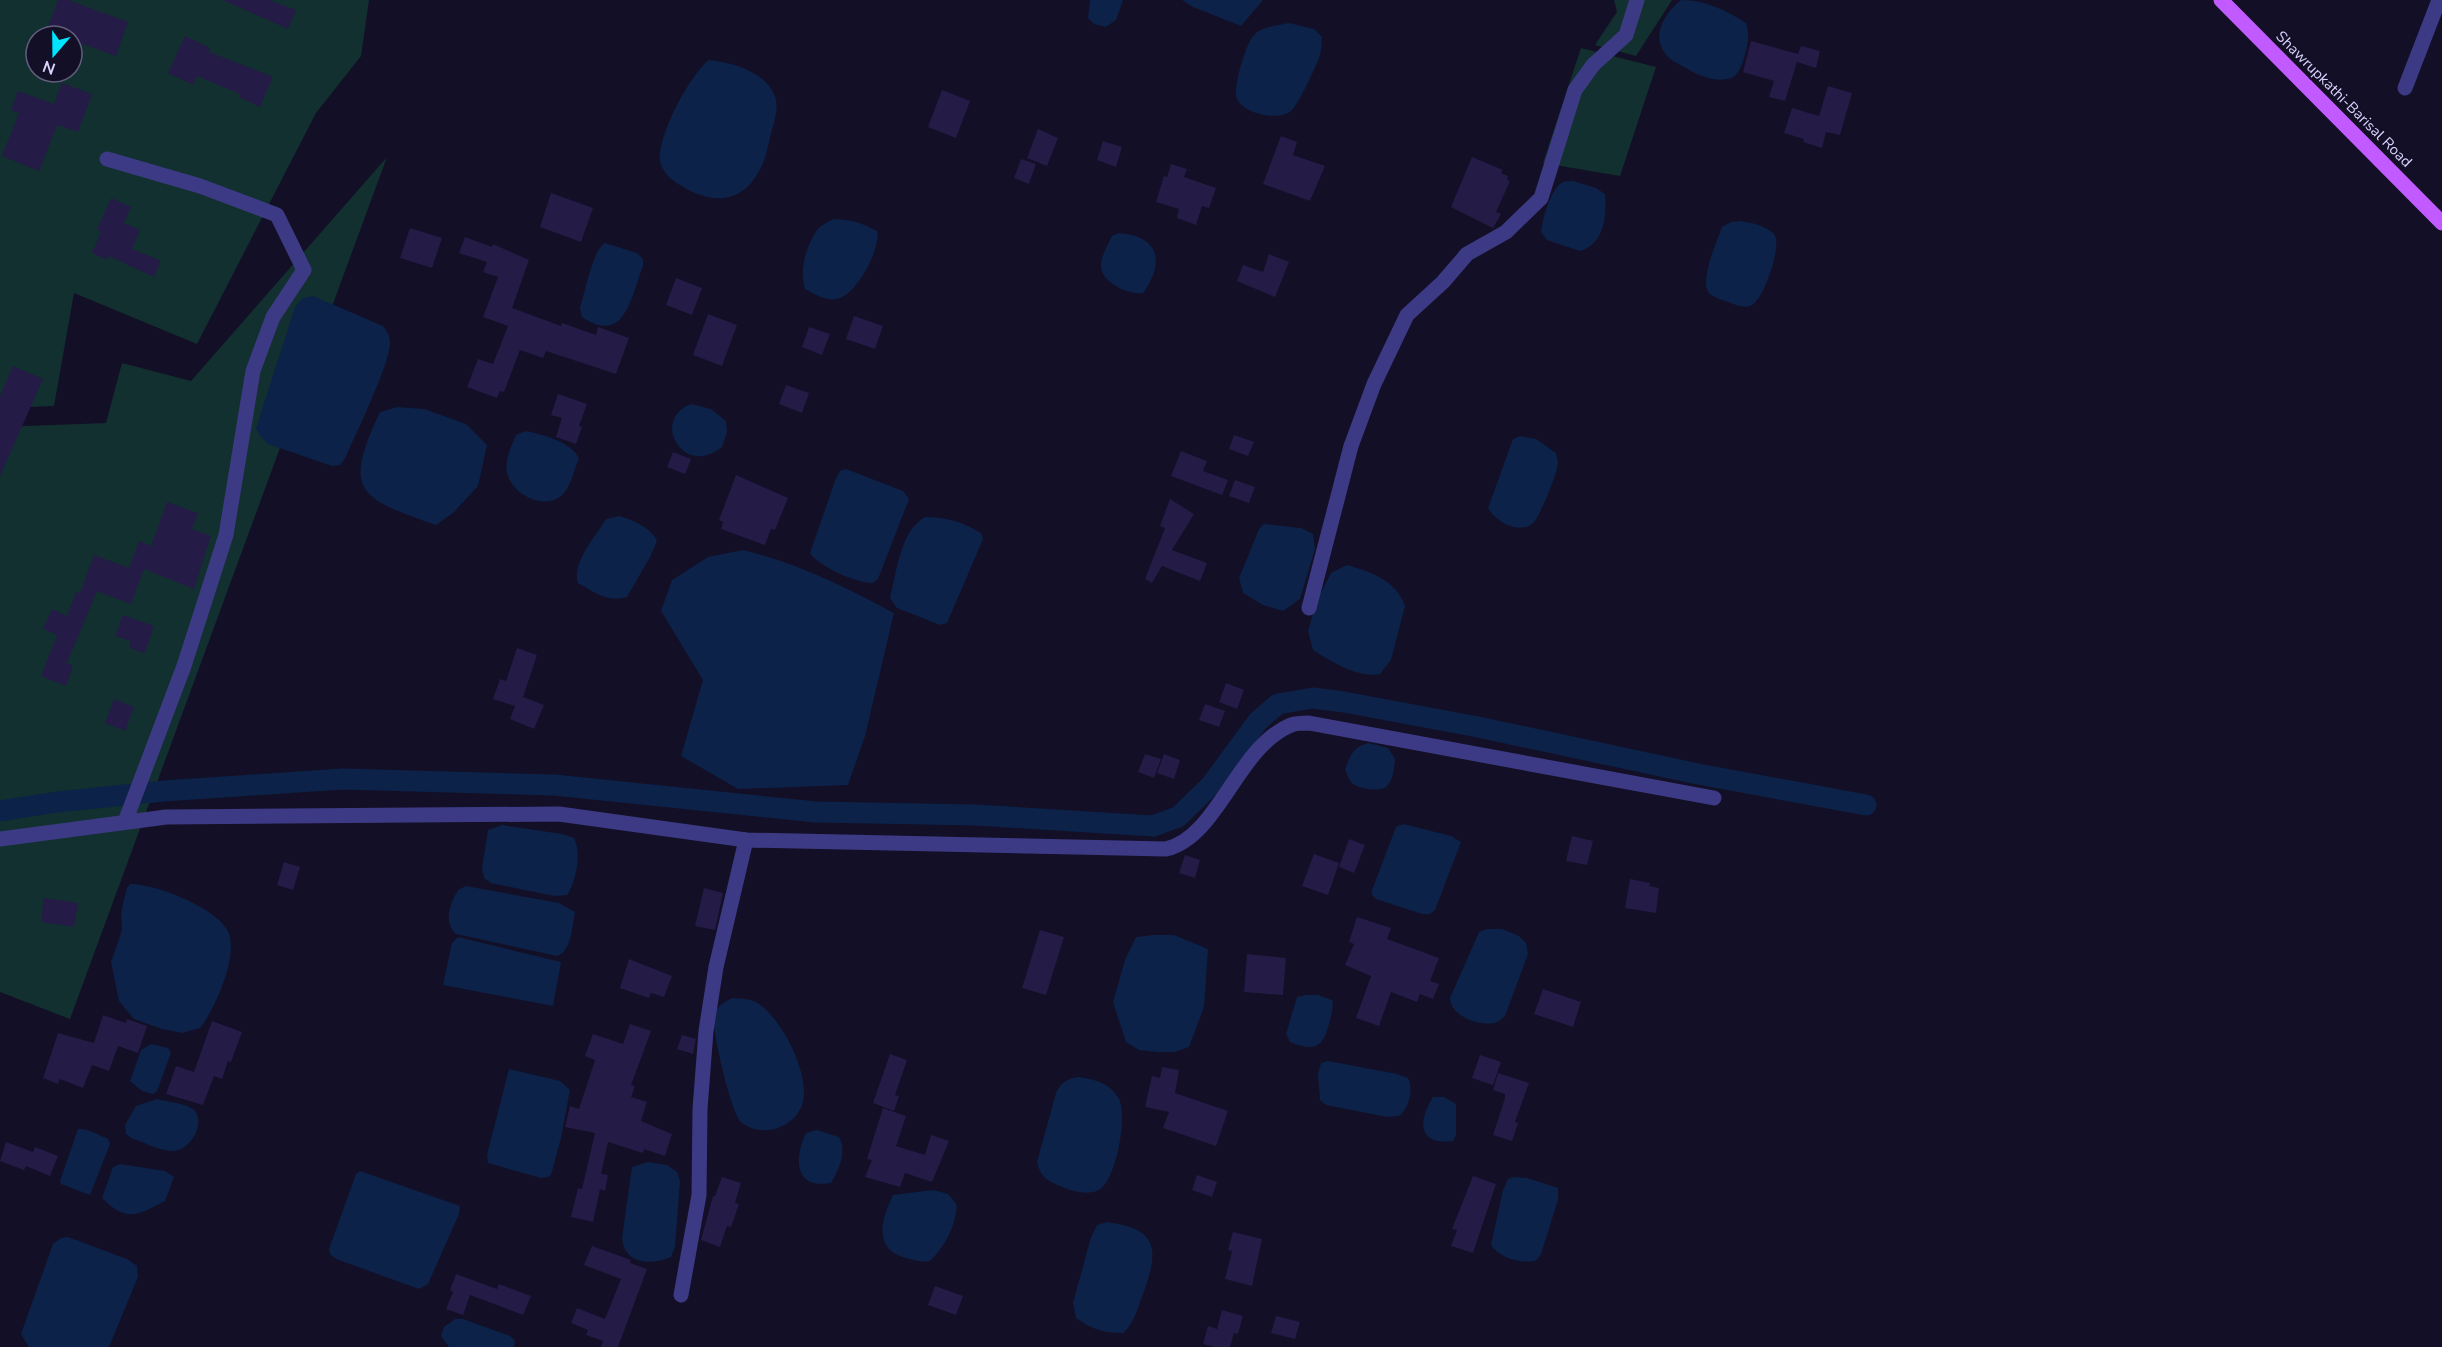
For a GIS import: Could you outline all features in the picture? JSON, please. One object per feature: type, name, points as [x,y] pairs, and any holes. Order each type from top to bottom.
[{"type":"main road","name":"Shawrupkathi-Barisal Road","points":[[2221,0],[2442,223]]},
{"type":"street","points":[[1309,608],[1351,446],[1374,384],[1407,315],[1443,282],[1467,254],[1506,232],[1541,198],[1575,90],[1593,65],[1626,35],[1637,0]]},
{"type":"street","points":[[2405,88],[2439,0]]},
{"type":"street","points":[[107,159],[200,186],[277,214],[304,270],[273,316],[254,372],[225,535],[184,666],[125,822]]},
{"type":"street","points":[[0,839],[166,817],[559,814],[746,840],[1166,849],[1191,838],[1269,739],[1292,724],[1309,723],[1714,798]]},
{"type":"street","points":[[681,1295],[699,1195],[700,1109],[706,1031],[716,967],[746,840]]},
{"type":"green space","points":[[0,0],[369,0],[361,56],[316,113],[197,344],[74,293],[54,406],[0,408]]},
{"type":"green space","points":[[1614,0],[1672,0],[1636,56],[1595,45],[1617,12]]},
{"type":"green space","points":[[1581,48],[1656,67],[1620,176],[1543,163]]},
{"type":"green space","points":[[387,157],[70,1019],[0,992],[0,427],[106,423],[122,363],[191,381]]},
{"type":"water","points":[[1090,0],[1123,0],[1116,20],[1106,27],[1094,24],[1088,18]]},
{"type":"water","points":[[1182,0],[1263,0],[1241,26],[1193,7]]},
{"type":"water","points":[[1681,0],[1715,7],[1746,23],[1747,47],[1742,65],[1734,76],[1720,80],[1708,78],[1691,71],[1667,56],[1662,48],[1659,33],[1669,12]]},
{"type":"water","points":[[1289,23],[1314,29],[1322,37],[1321,53],[1302,94],[1290,112],[1274,116],[1252,111],[1242,105],[1236,94],[1238,76],[1251,38],[1262,30]]},
{"type":"water","points":[[708,60],[727,63],[755,74],[769,86],[776,99],[775,119],[762,165],[747,188],[727,198],[704,196],[692,192],[672,179],[660,162],[663,141],[678,103],[692,79]]},
{"type":"water","points":[[1573,181],[1596,188],[1605,194],[1604,220],[1599,236],[1588,247],[1580,251],[1547,240],[1541,232],[1545,212],[1555,190],[1563,182]]},
{"type":"water","points":[[833,219],[850,221],[877,231],[877,239],[871,260],[859,281],[844,296],[828,299],[805,289],[803,266],[813,237],[819,228]]},
{"type":"water","points":[[1740,221],[1767,228],[1774,234],[1776,240],[1774,259],[1767,283],[1757,301],[1745,306],[1735,305],[1715,297],[1706,288],[1707,271],[1722,227],[1731,222]]},
{"type":"water","points":[[1119,233],[1143,239],[1155,253],[1154,271],[1143,293],[1124,290],[1111,283],[1106,279],[1101,268],[1112,236]]},
{"type":"water","points":[[605,243],[637,253],[643,259],[643,266],[630,303],[617,322],[608,326],[596,324],[582,317],[580,309],[593,263]]},
{"type":"water","points":[[313,296],[383,326],[390,340],[389,353],[379,382],[346,457],[340,465],[332,466],[268,444],[256,428],[295,307],[303,298]]},
{"type":"water","points":[[691,404],[711,409],[726,421],[727,432],[722,447],[708,455],[695,456],[684,451],[676,443],[673,422],[679,411]]},
{"type":"water","points":[[397,407],[424,409],[466,424],[487,445],[478,486],[454,512],[436,525],[389,507],[374,498],[365,488],[361,476],[362,460],[368,439],[380,412]]},
{"type":"water","points":[[526,431],[563,443],[579,458],[567,488],[561,496],[554,500],[538,501],[530,498],[516,489],[508,476],[507,460],[516,435]]},
{"type":"water","points":[[1520,436],[1536,439],[1556,453],[1558,462],[1545,502],[1537,518],[1529,526],[1523,528],[1509,526],[1502,522],[1488,508],[1513,439]]},
{"type":"water","points":[[846,469],[903,491],[909,499],[878,579],[873,583],[858,581],[838,573],[810,553],[836,478],[840,471]]},
{"type":"water","points":[[619,516],[646,528],[657,541],[627,597],[614,599],[601,596],[578,583],[577,575],[581,558],[606,519]]},
{"type":"water","points":[[925,517],[962,523],[982,534],[983,539],[947,623],[940,625],[897,608],[890,598],[905,542],[917,523]]},
{"type":"water","points":[[1264,524],[1301,528],[1313,534],[1315,549],[1300,599],[1283,611],[1263,605],[1243,593],[1239,578],[1259,529]]},
{"type":"water","points":[[743,550],[763,555],[820,577],[894,613],[865,736],[848,785],[738,789],[681,756],[703,680],[661,611],[672,580],[708,557]]},
{"type":"water","points":[[1347,565],[1382,578],[1396,590],[1405,606],[1391,660],[1380,674],[1362,674],[1336,664],[1313,650],[1308,631],[1317,600],[1331,573]]},
{"type":"water","points":[[1369,743],[1388,748],[1395,759],[1391,781],[1383,789],[1369,789],[1355,785],[1345,770],[1356,749]]},
{"type":"water","points":[[1403,824],[1451,836],[1461,842],[1435,910],[1430,914],[1422,914],[1376,899],[1372,895],[1396,827]]},
{"type":"water","points":[[502,825],[562,834],[574,838],[578,859],[573,883],[567,895],[554,896],[491,883],[484,878],[482,868],[488,830]]},
{"type":"water","points":[[130,884],[168,892],[196,904],[219,920],[226,928],[231,950],[229,964],[213,1008],[200,1028],[182,1033],[162,1029],[134,1019],[119,1001],[111,962],[122,930],[121,912]]},
{"type":"water","points":[[466,886],[559,903],[575,912],[566,949],[557,956],[456,934],[450,924],[449,912],[458,890]]},
{"type":"water","points":[[1487,929],[1502,929],[1519,936],[1526,943],[1528,954],[1505,1016],[1498,1022],[1483,1023],[1461,1015],[1451,1004],[1450,998],[1479,932]]},
{"type":"water","points":[[1174,935],[1208,949],[1204,1007],[1189,1047],[1175,1052],[1139,1050],[1126,1042],[1113,1002],[1125,960],[1136,937]]},
{"type":"water","points":[[458,937],[561,962],[553,1006],[443,985],[452,943]]},
{"type":"water","points":[[1318,995],[1332,1000],[1333,1003],[1324,1038],[1316,1046],[1311,1047],[1290,1042],[1286,1034],[1297,997]]},
{"type":"water","points":[[733,998],[746,999],[759,1004],[777,1023],[793,1050],[803,1080],[804,1094],[798,1113],[785,1125],[758,1130],[741,1122],[737,1116],[719,1053],[714,1024],[714,1016],[719,1007]]},
{"type":"water","points":[[151,1044],[168,1048],[171,1053],[157,1091],[153,1094],[142,1091],[130,1081],[141,1050]]},
{"type":"water","points":[[1328,1061],[1408,1078],[1411,1088],[1410,1098],[1405,1108],[1399,1116],[1387,1117],[1326,1105],[1320,1100],[1318,1074],[1321,1063]]},
{"type":"water","points":[[509,1069],[560,1081],[570,1090],[561,1138],[551,1175],[548,1177],[541,1178],[488,1163],[487,1155]]},
{"type":"water","points":[[1078,1077],[1106,1085],[1118,1097],[1121,1105],[1121,1132],[1115,1163],[1104,1186],[1092,1192],[1073,1191],[1051,1182],[1042,1174],[1037,1162],[1056,1093],[1065,1082]]},
{"type":"water","points":[[1433,1097],[1444,1097],[1456,1104],[1456,1135],[1453,1141],[1433,1139],[1424,1129],[1425,1114]]},
{"type":"water","points":[[157,1099],[186,1106],[194,1110],[197,1116],[197,1129],[194,1136],[190,1142],[178,1150],[156,1148],[126,1134],[125,1125],[136,1106]]},
{"type":"water","points":[[78,1129],[108,1139],[110,1144],[90,1195],[61,1184],[60,1181]]},
{"type":"water","points":[[817,1130],[839,1137],[841,1142],[841,1160],[831,1183],[810,1182],[800,1170],[800,1152],[806,1133]]},
{"type":"water","points":[[648,1162],[667,1165],[677,1172],[680,1181],[675,1247],[671,1257],[647,1262],[633,1258],[624,1247],[622,1238],[632,1167]]},
{"type":"water","points":[[120,1164],[165,1171],[174,1177],[165,1201],[132,1214],[118,1211],[111,1206],[102,1198],[113,1167]]},
{"type":"water","points":[[360,1171],[460,1206],[459,1214],[428,1284],[419,1289],[336,1259],[330,1254],[329,1249],[356,1174]]},
{"type":"water","points":[[1527,1178],[1558,1188],[1558,1200],[1537,1260],[1525,1262],[1505,1257],[1491,1245],[1503,1190],[1508,1179]]},
{"type":"water","points":[[934,1190],[948,1194],[957,1205],[952,1228],[941,1249],[930,1261],[924,1262],[895,1254],[884,1241],[883,1232],[885,1214],[893,1195]]},
{"type":"water","points":[[1107,1222],[1138,1230],[1151,1246],[1151,1268],[1147,1281],[1135,1316],[1123,1333],[1098,1330],[1082,1322],[1076,1318],[1073,1303],[1091,1237],[1097,1225]]},
{"type":"water","points":[[68,1237],[127,1259],[137,1266],[138,1277],[109,1347],[29,1347],[21,1334],[53,1244],[61,1238]]},
{"type":"water","points":[[455,1319],[463,1319],[510,1336],[515,1341],[514,1347],[449,1347],[441,1336],[444,1327]]},
{"type":"building","points":[[58,0],[68,0],[128,22],[116,56],[84,44],[84,24],[49,24]]},
{"type":"building","points":[[223,0],[269,0],[296,10],[288,29]]},
{"type":"building","points":[[185,36],[210,48],[209,52],[273,77],[260,107],[239,97],[240,94],[197,76],[193,85],[168,73]]},
{"type":"building","points":[[1751,41],[1798,54],[1801,46],[1820,51],[1816,68],[1797,62],[1785,101],[1769,97],[1774,81],[1743,72]]},
{"type":"building","points":[[62,84],[92,94],[78,132],[57,125],[39,171],[2,156],[19,113],[11,110],[18,91],[54,104]]},
{"type":"building","points":[[1828,86],[1852,93],[1840,135],[1826,132],[1822,148],[1784,133],[1792,108],[1819,116]]},
{"type":"building","points":[[942,90],[970,101],[956,138],[928,127]]},
{"type":"building","points":[[1038,129],[1058,138],[1047,166],[1027,158]]},
{"type":"building","points":[[1281,136],[1297,142],[1293,155],[1325,166],[1310,201],[1263,184]]},
{"type":"building","points":[[1103,141],[1122,147],[1116,167],[1097,160]]},
{"type":"building","points":[[1472,157],[1503,170],[1501,173],[1508,176],[1507,180],[1510,181],[1496,212],[1501,214],[1493,228],[1451,207]]},
{"type":"building","points":[[1021,159],[1036,164],[1029,184],[1014,178]]},
{"type":"building","points":[[1171,164],[1187,169],[1184,177],[1216,188],[1209,208],[1202,206],[1196,225],[1177,218],[1179,209],[1156,202],[1164,176],[1167,177]]},
{"type":"building","points":[[551,193],[593,208],[581,242],[540,227]]},
{"type":"building","points":[[111,198],[131,207],[124,223],[140,230],[132,249],[161,261],[154,277],[109,256],[107,260],[92,253],[101,232],[97,230]]},
{"type":"building","points":[[410,228],[442,238],[432,268],[400,258]]},
{"type":"building","points":[[465,237],[492,247],[493,244],[529,260],[512,308],[561,326],[562,323],[596,335],[598,327],[629,338],[616,374],[546,351],[543,358],[520,350],[504,392],[500,391],[497,398],[467,387],[478,359],[493,364],[508,326],[483,317],[498,277],[483,272],[487,262],[459,253]]},
{"type":"building","points":[[1269,254],[1289,262],[1275,297],[1237,281],[1243,265],[1263,272]]},
{"type":"building","points":[[676,278],[702,288],[692,315],[666,305]]},
{"type":"building","points":[[708,314],[737,325],[722,366],[693,355]]},
{"type":"building","points":[[854,316],[883,326],[875,349],[846,339]]},
{"type":"building","points":[[809,327],[830,334],[822,355],[802,347]]},
{"type":"building","points":[[13,366],[43,379],[0,476],[0,396]]},
{"type":"building","points":[[786,385],[809,393],[802,413],[779,404]]},
{"type":"building","points":[[558,394],[587,404],[579,426],[582,427],[576,444],[556,437],[562,418],[551,415]]},
{"type":"building","points":[[1234,435],[1254,442],[1248,456],[1229,449]]},
{"type":"building","points":[[1181,451],[1207,461],[1203,471],[1228,480],[1222,495],[1171,476]]},
{"type":"building","points":[[673,452],[691,459],[685,474],[667,467]]},
{"type":"building","points":[[736,475],[788,498],[775,530],[771,529],[765,545],[721,529],[723,522],[719,520]]},
{"type":"building","points":[[1235,480],[1255,487],[1249,503],[1229,496]]},
{"type":"building","points":[[1170,499],[1194,514],[1172,550],[1207,563],[1200,581],[1162,566],[1152,583],[1145,579],[1165,528],[1160,526]]},
{"type":"building","points":[[167,502],[198,513],[192,529],[211,536],[194,589],[144,569],[131,604],[97,591],[67,663],[73,666],[66,686],[41,676],[57,635],[43,629],[52,609],[67,616],[76,592],[80,593],[94,555],[129,568],[139,541],[151,546]]},
{"type":"building","points":[[123,615],[154,626],[145,653],[129,648],[131,641],[115,636]]},
{"type":"building","points":[[517,648],[537,655],[523,697],[544,705],[534,729],[510,719],[515,706],[493,699],[500,679],[506,681]]},
{"type":"building","points":[[1226,683],[1244,690],[1237,709],[1219,702]]},
{"type":"building","points":[[114,699],[134,707],[125,731],[105,723]]},
{"type":"building","points":[[1205,704],[1225,711],[1219,727],[1199,720]]},
{"type":"building","points":[[1145,754],[1161,759],[1154,778],[1138,772]]},
{"type":"building","points":[[1164,754],[1180,760],[1174,779],[1157,773]]},
{"type":"building","points":[[1572,836],[1593,841],[1587,865],[1566,861]]},
{"type":"building","points":[[1349,839],[1365,845],[1354,873],[1339,867]]},
{"type":"building","points":[[1314,854],[1339,863],[1328,895],[1302,886]]},
{"type":"building","points":[[1185,855],[1200,860],[1195,878],[1179,873]]},
{"type":"building","points":[[284,862],[300,867],[293,890],[277,885]]},
{"type":"building","points":[[1630,879],[1650,883],[1649,886],[1659,888],[1656,913],[1625,908]]},
{"type":"building","points":[[704,888],[723,893],[715,930],[695,926]]},
{"type":"building","points":[[44,898],[78,903],[74,927],[41,922]]},
{"type":"building","points":[[1357,917],[1391,928],[1387,939],[1439,958],[1430,981],[1439,984],[1433,999],[1420,994],[1417,1002],[1391,992],[1379,1026],[1356,1018],[1371,976],[1345,965],[1354,944],[1349,942]]},
{"type":"building","points":[[1040,930],[1064,937],[1046,995],[1022,988]]},
{"type":"building","points":[[1247,954],[1286,958],[1283,995],[1244,992]]},
{"type":"building","points":[[629,959],[672,976],[664,997],[651,993],[649,998],[620,988]]},
{"type":"building","points":[[1543,989],[1581,1002],[1573,1027],[1534,1014]]},
{"type":"building","points":[[103,1015],[126,1023],[127,1019],[147,1026],[138,1053],[118,1046],[109,1071],[92,1065],[83,1088],[60,1079],[58,1084],[43,1078],[58,1033],[94,1043]]},
{"type":"building","points":[[212,1021],[242,1032],[222,1079],[214,1076],[203,1105],[166,1094],[176,1066],[194,1072]]},
{"type":"building","points":[[630,1024],[651,1031],[631,1085],[635,1086],[631,1097],[647,1102],[641,1121],[672,1134],[665,1156],[644,1149],[643,1153],[608,1142],[601,1174],[608,1175],[605,1191],[600,1189],[593,1222],[571,1217],[578,1188],[582,1189],[595,1133],[565,1127],[570,1106],[579,1109],[595,1060],[585,1056],[593,1034],[623,1044]]},
{"type":"building","points":[[682,1035],[696,1039],[693,1054],[677,1049]]},
{"type":"building","points":[[890,1054],[907,1060],[895,1095],[899,1096],[894,1111],[873,1103]]},
{"type":"building","points":[[1480,1055],[1501,1062],[1493,1085],[1472,1078]]},
{"type":"building","points":[[1162,1067],[1179,1070],[1175,1093],[1228,1111],[1216,1146],[1163,1128],[1169,1112],[1145,1107],[1152,1076],[1160,1078]]},
{"type":"building","points":[[1498,1073],[1529,1083],[1515,1122],[1518,1123],[1512,1141],[1493,1135],[1505,1098],[1505,1094],[1493,1090]]},
{"type":"building","points":[[883,1108],[906,1116],[896,1146],[925,1155],[931,1135],[949,1141],[932,1182],[905,1173],[900,1187],[865,1177],[872,1160],[867,1159]]},
{"type":"building","points":[[6,1142],[33,1152],[35,1147],[58,1156],[50,1176],[26,1166],[24,1170],[0,1161]]},
{"type":"building","points":[[1197,1175],[1217,1182],[1212,1197],[1192,1190]]},
{"type":"building","points":[[1473,1176],[1496,1184],[1473,1253],[1451,1246],[1457,1230],[1452,1229]]},
{"type":"building","points":[[722,1177],[741,1183],[735,1203],[739,1204],[731,1227],[727,1226],[720,1247],[701,1240],[713,1196],[715,1196]]},
{"type":"building","points":[[1233,1232],[1262,1239],[1252,1286],[1225,1279],[1232,1251],[1228,1250]]},
{"type":"building","points":[[592,1246],[631,1260],[630,1263],[647,1269],[618,1347],[601,1347],[603,1341],[586,1335],[588,1330],[571,1323],[577,1308],[605,1319],[621,1279],[584,1265]]},
{"type":"building","points":[[456,1274],[497,1289],[499,1284],[531,1296],[523,1315],[470,1295],[463,1315],[446,1309],[453,1292],[450,1290]]},
{"type":"building","points":[[935,1286],[963,1296],[956,1315],[928,1305]]},
{"type":"building","points":[[1222,1310],[1243,1316],[1238,1334],[1234,1333],[1230,1347],[1203,1344],[1208,1326],[1217,1329]]},
{"type":"building","points":[[1276,1316],[1300,1322],[1295,1339],[1271,1333]]},
{"type":"waterway","points":[[0,811],[57,802],[164,791],[343,779],[554,785],[816,812],[976,815],[1153,826],[1178,817],[1211,785],[1258,721],[1278,704],[1313,698],[1478,727],[1698,774],[1866,805]]}]
